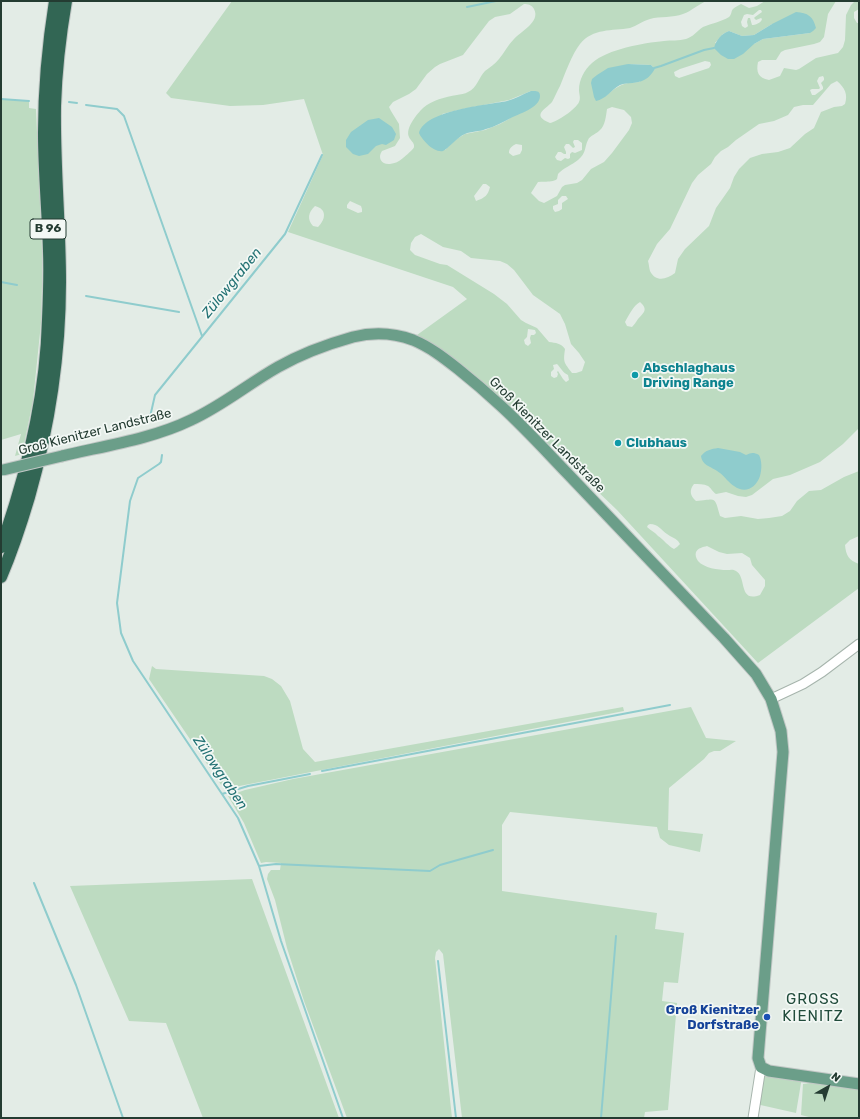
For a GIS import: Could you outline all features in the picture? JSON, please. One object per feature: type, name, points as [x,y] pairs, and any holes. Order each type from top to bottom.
[{"type":"highway","name":"B 96","points":[[1,547],[13,514],[29,457],[40,398],[45,360],[48,322],[49,272],[44,141],[45,104],[48,48],[56,1]]},
{"type":"highway","name":"B 96","points":[[1,577],[23,517],[36,473],[47,423],[56,365],[59,329],[60,283],[55,105],[59,47],[66,1]]},
{"type":"main road","name":"Groß Kienitzer Landstraße","points":[[2,470],[154,434],[179,426],[221,404],[280,366],[298,357],[345,340],[368,334],[382,333],[401,336],[414,340],[436,353],[473,381],[503,407],[708,621],[756,674],[771,699]]},
{"type":"main road","points":[[771,699],[781,731],[783,752],[758,1058],[761,1067],[769,1071],[859,1084]]},
{"type":"street","points":[[771,699],[803,684],[822,672],[859,644]]},
{"type":"street","points":[[753,1118],[761,1067]]},
{"type":"green space","points":[[232,1],[707,1],[686,13],[671,17],[650,19],[630,28],[603,31],[591,35],[585,39],[574,53],[552,102],[541,112],[541,117],[550,123],[566,115],[577,105],[580,99],[579,90],[581,79],[589,66],[599,58],[616,50],[636,45],[686,39],[703,27],[729,17],[733,9],[741,4],[749,8],[757,6],[765,1],[836,1],[828,14],[824,37],[820,42],[785,50],[781,52],[776,60],[762,60],[758,62],[757,69],[760,76],[769,80],[780,76],[784,68],[796,70],[816,58],[838,53],[843,47],[845,40],[846,15],[851,5],[855,1],[859,1],[859,9],[854,12],[854,18],[857,23],[859,23],[859,428],[843,444],[820,462],[790,475],[773,479],[752,495],[746,497],[726,492],[716,494],[708,486],[694,484],[692,486],[691,495],[696,501],[715,501],[720,516],[725,518],[741,516],[758,519],[769,518],[782,516],[790,511],[797,501],[809,491],[821,490],[844,477],[859,471],[859,536],[850,540],[845,545],[846,552],[849,557],[859,564],[859,588],[758,663],[617,510],[492,390],[463,366],[417,335],[467,299],[453,287],[288,232],[323,155],[304,99],[263,105],[230,106],[171,98],[166,93]],"holes":[[[524,4],[534,9],[535,18],[529,26],[512,41],[497,61],[485,71],[471,90],[435,101],[427,105],[415,117],[410,125],[408,133],[414,146],[410,152],[397,162],[390,164],[383,162],[380,158],[382,151],[395,146],[400,138],[399,124],[389,107],[393,102],[416,89],[427,74],[435,67],[463,55],[489,21],[495,17],[510,14]],[[761,10],[762,12],[754,18],[756,20],[762,19],[759,23],[752,25],[750,18],[748,18],[748,26],[745,28],[742,26],[741,22],[744,15],[753,15]],[[772,24],[810,33],[763,39],[754,44],[715,43],[723,34],[729,31],[742,36],[754,35]],[[705,61],[710,62],[711,65],[709,68],[679,78],[675,76],[674,72]],[[628,64],[651,65],[655,69],[639,82],[629,83],[617,87],[606,96]],[[823,76],[824,80],[821,83],[823,89],[815,95],[812,95],[810,90],[820,88],[817,81],[819,77]],[[837,81],[845,91],[845,104],[821,112],[814,128],[790,148],[750,158],[739,169],[734,177],[730,188],[716,208],[709,226],[685,249],[678,259],[675,273],[662,279],[652,275],[648,261],[657,244],[670,229],[692,183],[698,175],[711,164],[721,151],[736,140],[759,124],[774,121],[788,115],[794,107],[813,105],[831,84]],[[531,91],[509,119],[485,130],[465,134],[455,140],[445,150],[442,114],[509,100]],[[612,107],[624,110],[631,117],[632,123],[629,130],[612,153],[604,162],[591,169],[582,180],[577,183],[565,185],[562,187],[557,196],[544,203],[539,201],[531,193],[538,182],[557,179],[560,172],[578,160],[584,152],[589,138],[602,128],[606,118],[607,109]],[[574,140],[578,140],[582,143],[582,150],[575,153],[572,152],[570,154],[570,158],[568,159],[565,158],[561,161],[557,160],[555,157],[558,152],[566,154],[564,147],[566,144],[569,144],[573,148],[575,147],[573,142]],[[516,144],[522,145],[520,154],[513,156],[509,153],[512,146]],[[483,184],[486,184],[490,187],[486,196],[476,201],[474,196]],[[562,196],[566,196],[568,199],[562,203],[562,209],[559,211],[555,212],[553,206],[558,204],[558,200]],[[350,201],[361,206],[362,212],[358,213],[347,208]],[[315,206],[322,209],[324,218],[318,227],[313,226],[309,216]],[[421,234],[443,247],[461,251],[471,258],[500,261],[507,264],[514,270],[533,295],[560,314],[565,324],[571,344],[585,362],[582,371],[572,373],[565,362],[565,349],[558,344],[549,342],[537,328],[521,320],[507,304],[494,294],[447,265],[415,255],[410,250],[411,243],[415,237]],[[640,302],[645,309],[632,327],[627,326],[625,322],[633,308]],[[528,329],[535,330],[536,333],[531,335],[531,343],[528,346],[525,344],[524,340],[527,337]],[[557,364],[563,372],[568,375],[569,380],[566,382],[558,371],[557,377],[554,378],[551,376],[551,372],[554,369],[553,365]],[[648,525],[655,525],[677,540],[680,544],[674,549],[647,527]],[[707,546],[727,554],[742,553],[750,558],[752,565],[765,580],[765,586],[760,595],[753,597],[746,593],[741,578],[735,570],[723,570],[707,567],[697,560],[696,552]]]},
{"type":"green space","points":[[1,99],[29,101],[29,108],[36,109],[42,249],[41,323],[33,401],[22,454],[15,456],[21,434],[1,440]]},
{"type":"green space","points":[[152,666],[156,669],[264,676],[272,679],[281,686],[290,701],[303,749],[315,762],[623,707],[624,711],[224,789],[149,679]]},
{"type":"green space","points":[[691,707],[706,738],[736,741],[720,751],[709,753],[704,759],[669,788],[668,830],[703,834],[700,852],[669,845],[660,838],[657,827],[510,812],[502,825],[502,891],[657,913],[655,929],[684,933],[678,983],[664,982],[662,1001],[677,1003],[668,1110],[645,1112],[644,1118],[462,1118],[443,954],[439,949],[436,952],[435,958],[452,1118],[347,1118],[304,1001],[287,948],[275,900],[267,879],[271,870],[280,870],[281,863],[261,863],[244,823],[228,796],[245,790],[293,779]]},
{"type":"green space","points":[[252,879],[339,1118],[203,1118],[166,1023],[129,1021],[70,886]]},
{"type":"green space","points":[[761,1070],[802,1077],[796,1113],[756,1104]]},
{"type":"green space","points":[[811,1083],[853,1087],[859,1089],[859,1118],[813,1118],[801,1115],[803,1084]]},
{"type":"water","points":[[796,12],[804,13],[812,18],[816,28],[810,33],[763,39],[734,59],[728,59],[714,48],[719,38],[729,31],[742,36],[754,35]]},
{"type":"water","points":[[628,64],[651,65],[655,69],[646,79],[620,85],[600,100],[596,101],[591,83],[592,79],[608,68]]},
{"type":"water","points":[[531,91],[536,91],[540,94],[539,100],[533,107],[492,127],[465,134],[443,151],[432,148],[419,133],[424,125],[432,119],[444,114],[507,101]]},
{"type":"water","points":[[379,118],[392,127],[396,134],[394,140],[386,145],[382,144],[376,146],[368,154],[359,156],[353,154],[346,147],[346,140],[351,132],[368,120]]},
{"type":"water","points":[[718,448],[740,452],[746,455],[755,453],[759,455],[761,471],[756,484],[753,487],[746,490],[738,488],[730,483],[720,473],[703,462],[701,456],[705,452]]},
{"type":"waterway","points":[[467,7],[496,1]]},
{"type":"waterway","points":[[654,68],[704,50],[714,48]]},
{"type":"waterway","points":[[1,99],[29,101]]},
{"type":"waterway","points":[[69,102],[77,103]]},
{"type":"waterway","points":[[86,105],[117,109],[124,116],[202,336]]},
{"type":"waterway","name":"Zülowgraben","points":[[150,417],[155,395],[285,234],[322,155]]},
{"type":"waterway","points":[[1,282],[17,285]]},
{"type":"waterway","points":[[86,296],[179,312]]},
{"type":"waterway","name":"Zülowgraben","points":[[162,455],[161,462],[159,464],[138,478],[130,501],[117,603],[121,633],[133,661],[238,818],[259,866],[281,941],[343,1118]]},
{"type":"waterway","points":[[322,771],[670,705]]},
{"type":"waterway","points":[[222,794],[248,786],[310,774]]},
{"type":"waterway","points":[[259,866],[276,864],[430,871],[440,865],[493,850]]},
{"type":"waterway","points":[[34,883],[76,985],[123,1118]]},
{"type":"waterway","points":[[601,1118],[616,936]]},
{"type":"waterway","points":[[438,961],[456,1118]]},
{"type":"place","name":"Abschlaghaus Driving Range","points":[[635,375]]},
{"type":"place","name":"Clubhaus","points":[[618,443]]},
{"type":"place","name":"Groß Kienitzer Dorfstraße","points":[[767,1017]]},
{"type":"district","name":"GROSS KIENITZ","points":[[813,1008]]}]
